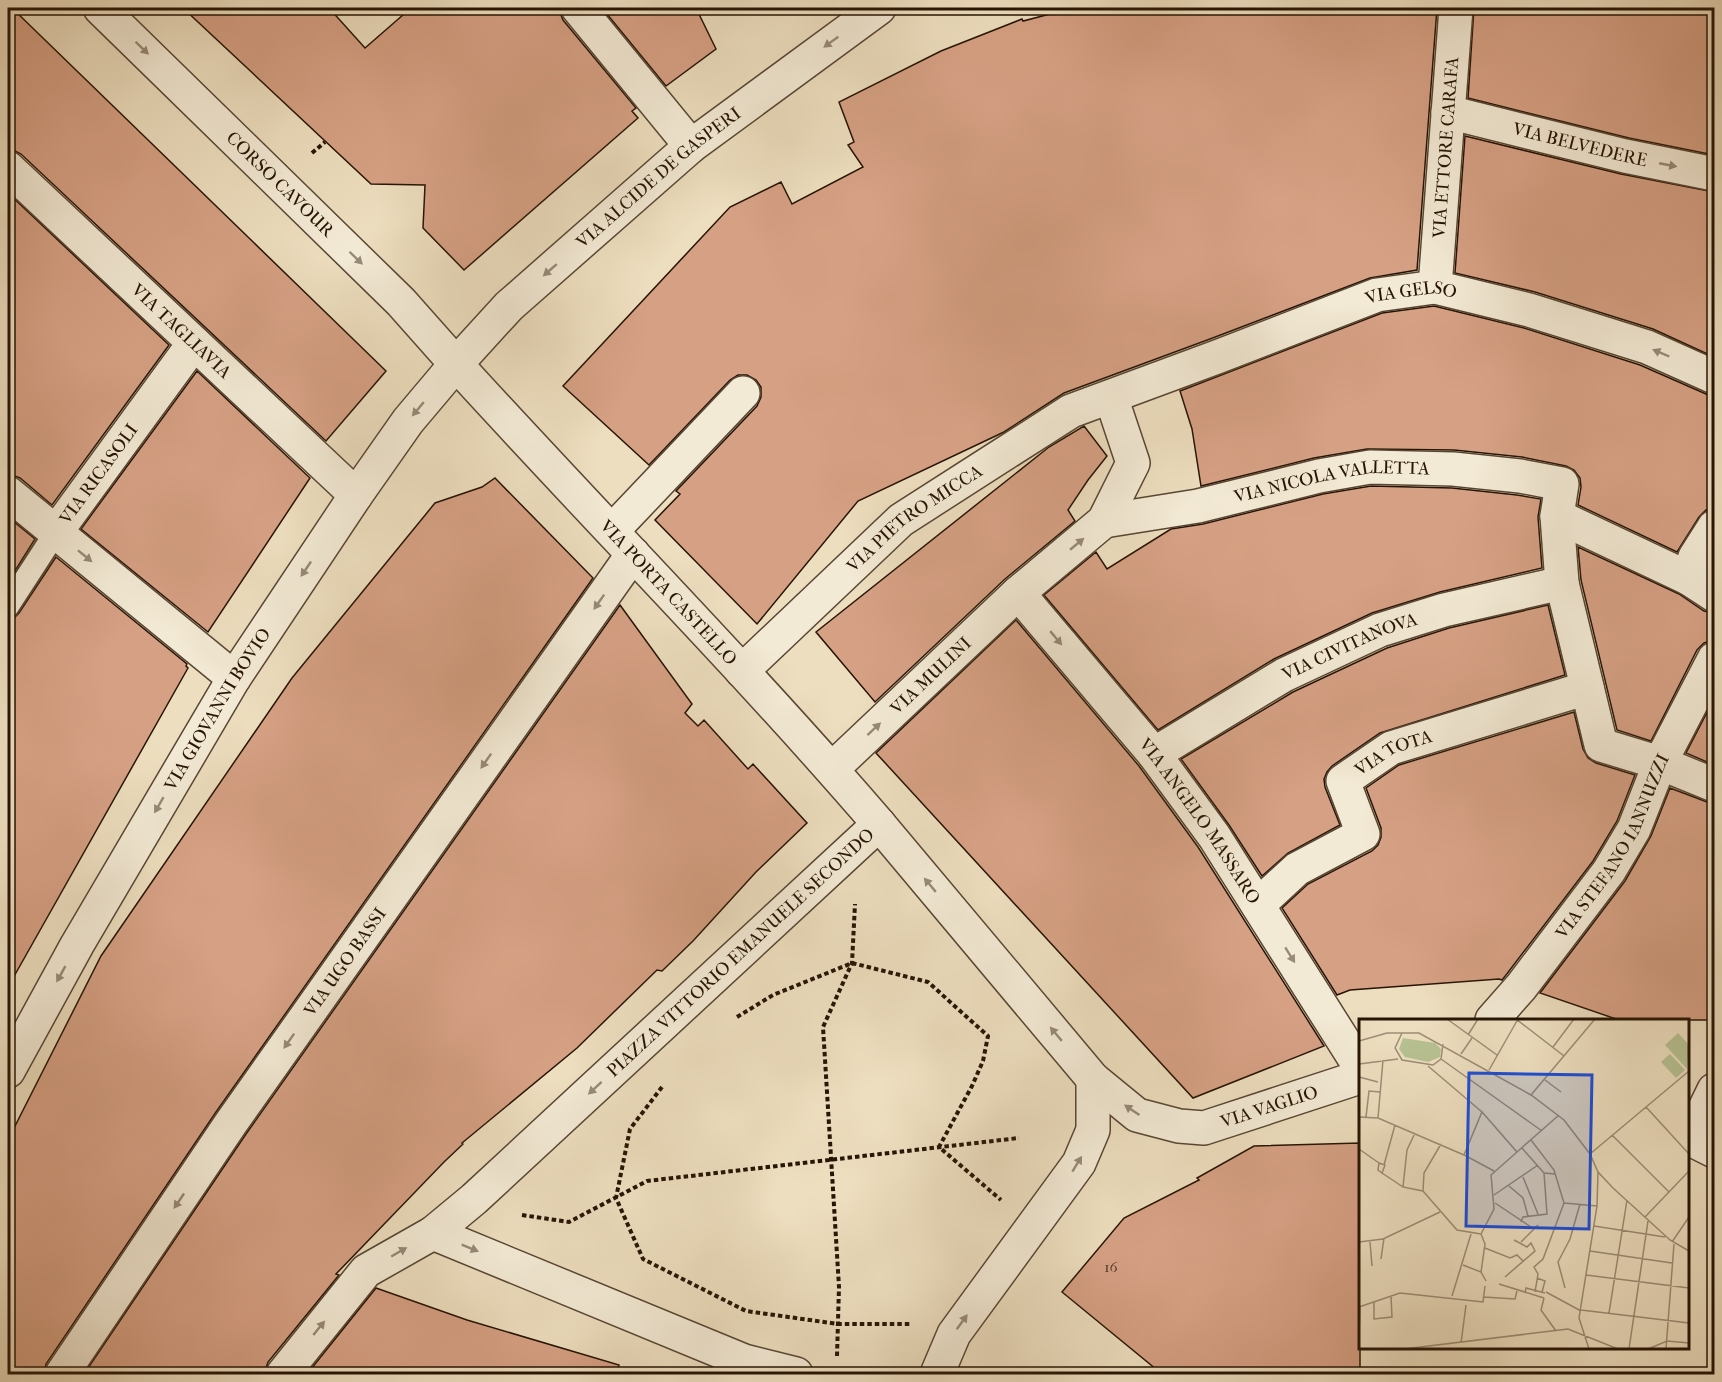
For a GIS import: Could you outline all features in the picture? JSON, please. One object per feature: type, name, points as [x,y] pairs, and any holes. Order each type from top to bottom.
[{"type":"street","name":"CORSO CAVOUR","points":[[100,8],[401,302],[456,364]]},
{"type":"street","points":[[578,8],[691,146]]},
{"type":"street","name":"VIA ALCIDE DE GASPERI","points":[[456,364],[509,306],[691,146],[879,8]]},
{"type":"street","name":"VIA ETTORE CARAFA","points":[[1435,287],[1456,8]]},
{"type":"street","name":"VIA BELVEDERE","points":[[1448,112],[1625,156],[1714,174]]},
{"type":"street","name":"VIA TAGLIAVIA","points":[[8,168],[356,495]]},
{"type":"street","name":"VIA GELSO","points":[[1111,397],[1377,295],[1435,287],[1529,310],[1637,344],[1714,377]]},
{"type":"street","name":"VIA RICASOLI","points":[[56,532],[194,343]]},
{"type":"street","name":"VIA GIOVANNI BOVIO","points":[[8,1071],[77,945],[234,678],[408,421],[456,364]]},
{"type":"street","name":"VIA PORTA CASTELLO","points":[[456,364],[742,671],[879,824]]},
{"type":"street","name":"VIA UGO BASSI","points":[[62,1374],[623,543],[743,393]]},
{"type":"street","points":[[1104,521],[1133,463],[1111,397]]},
{"type":"street","name":"VIA PIETRO MICCA","points":[[742,671],[901,520],[1071,411],[1111,397]]},
{"type":"street","name":"VIA NICOLA VALLETTA","points":[[1104,521],[1198,507],[1319,476],[1370,467],[1453,469],[1520,476],[1562,484],[1557,516]]},
{"type":"street","points":[[8,493],[234,678]]},
{"type":"street","points":[[1557,516],[1563,583],[1601,744],[1660,763],[1714,785]]},
{"type":"street","points":[[1557,516],[1701,586]]},
{"type":"street","name":"VIA MULINI","points":[[832,769],[1025,587],[1104,521]]},
{"type":"street","points":[[1701,586],[1695,557],[1714,527]]},
{"type":"street","name":"VIA CIVITANOVA","points":[[1154,754],[1284,675],[1380,630],[1444,610],[1563,583]]},
{"type":"street","name":"VIA ANGELO MASSARO","points":[[1025,587],[1214,836],[1359,1065]]},
{"type":"street","name":"VIA STEFANO IANNUZZI","points":[[1493,1019],[1521,987],[1609,871],[1634,829],[1660,763],[1714,659]]},
{"type":"street","name":"VIA TOTA","points":[[1258,905],[1297,869],[1363,834],[1344,781],[1391,748],[1587,687]]},
{"type":"street","name":"PIAZZA VITTORIO EMANUELE SECONDO","points":[[283,1374],[366,1270],[433,1233],[483,1191],[879,824],[1093,1079],[1137,1115],[1179,1126]]},
{"type":"street","name":"VIA VAGLIO","points":[[1179,1126],[1204,1128],[1359,1077]]},
{"type":"street","points":[[937,1374],[954,1334],[1079,1163],[1093,1130],[1093,1079]]},
{"type":"street","points":[[1697,1143],[1714,1090]]},
{"type":"street","points":[[433,1233],[744,1361],[796,1374]]},
{"type":"lane","name":"VIA RICASOLI","points":[[8,606],[56,532]]},
{"type":"path","points":[[312,153],[325,142]]},
{"type":"path","points":[[837,1356],[839,1287],[823,1027],[852,963],[855,894]]},
{"type":"path","points":[[734,1020],[773,995],[852,963],[928,982],[988,1036],[983,1061],[972,1086],[939,1147]]},
{"type":"path","points":[[666,1082],[630,1129],[616,1198],[642,1259],[746,1311],[838,1324],[921,1324]]},
{"type":"path","points":[[522,1215],[568,1222],[647,1181],[1018,1138]]},
{"type":"path","points":[[939,1147],[1004,1203]]},
{"type":"building","points":[[8,8],[12,8],[386,371],[326,441],[21,154],[8,150]]},
{"type":"building","points":[[183,8],[329,8],[365,48],[411,8],[560,8],[563,20],[636,108],[632,111],[638,118],[464,270],[423,228],[425,185],[371,184]]},
{"type":"building","points":[[602,8],[696,8],[716,49],[666,86]]},
{"type":"building","points":[[1073,8],[1437,8],[1417,270],[1370,278],[1064,393],[1004,432],[858,501],[757,624],[655,520],[680,494],[676,491],[757,406],[761,397],[761,387],[756,380],[747,375],[738,375],[730,380],[649,465],[563,386],[730,207],[781,182],[792,204],[863,167],[848,145],[854,142],[839,102],[941,51],[1022,19],[1023,21]]},
{"type":"building","points":[[1474,8],[1714,8],[1714,155],[1629,138],[1468,98]]},
{"type":"building","points":[[1465,136],[1621,174],[1714,192],[1714,357],[1653,329],[1535,292],[1455,273]]},
{"type":"building","points":[[8,193],[169,345],[52,505],[20,478],[8,475]]},
{"type":"building","points":[[1434,306],[1524,328],[1640,365],[1714,396],[1714,508],[1706,510],[1699,517],[1677,552],[1578,505],[1580,478],[1574,470],[1566,466],[1522,457],[1454,450],[1367,449],[1314,458],[1201,486],[1192,429],[1180,391],[1382,313]]},
{"type":"building","points":[[197,371],[310,478],[208,632],[81,529]]},
{"type":"building","points":[[1084,426],[1107,456],[1068,510],[1075,521],[1005,579],[875,702],[816,632],[1049,447]]},
{"type":"building","points":[[495,478],[593,578],[216,1112],[46,1364],[44,1374],[8,1374],[8,1140],[101,956],[292,678],[435,503],[482,487]]},
{"type":"building","points":[[1371,486],[1452,488],[1541,499],[1538,517],[1542,568],[1440,592],[1372,613],[1274,659],[1158,730],[1044,595],[1096,552],[1107,569],[1171,529],[1203,524],[1323,494]]},
{"type":"building","points":[[8,517],[35,539],[8,582]]},
{"type":"building","points":[[1578,547],[1679,594],[1704,611],[1714,613],[1714,640],[1704,643],[1697,650],[1651,741],[1617,730],[1581,580]]},
{"type":"building","points":[[56,557],[187,664],[188,668],[8,987],[8,619],[14,618],[19,613]]},
{"type":"building","points":[[620,605],[692,704],[685,713],[698,726],[704,720],[748,769],[753,764],[807,823],[756,872],[693,941],[662,971],[657,970],[577,1048],[462,1143],[336,1274],[339,1275],[268,1362],[265,1374],[84,1374],[246,1134]]},
{"type":"building","points":[[1548,605],[1565,675],[1380,733],[1332,766],[1327,772],[1324,779],[1325,787],[1340,825],[1288,853],[1262,876],[1229,825],[1181,759],[1293,692],[1387,648],[1449,628]]},
{"type":"building","points":[[1016,620],[1139,766],[1198,847],[1324,1046],[1193,1098],[876,753]]},
{"type":"building","points":[[1714,699],[1714,765],[1686,753]]},
{"type":"building","points":[[1574,712],[1583,749],[1588,758],[1596,763],[1635,775],[1617,821],[1593,861],[1502,980],[1350,990],[1337,995],[1282,908],[1308,884],[1372,851],[1378,845],[1381,828],[1366,788],[1399,765]]},
{"type":"building","points":[[1670,788],[1714,803],[1714,1020],[1616,1019],[1540,993],[1625,881],[1651,836]]},
{"type":"building","points":[[1359,1143],[1360,1374],[1162,1374],[1062,1292],[1124,1218],[1199,1180],[1197,1178],[1254,1146]]},
{"type":"building","points":[[376,1288],[467,1320],[619,1365],[617,1374],[307,1374]]}]
